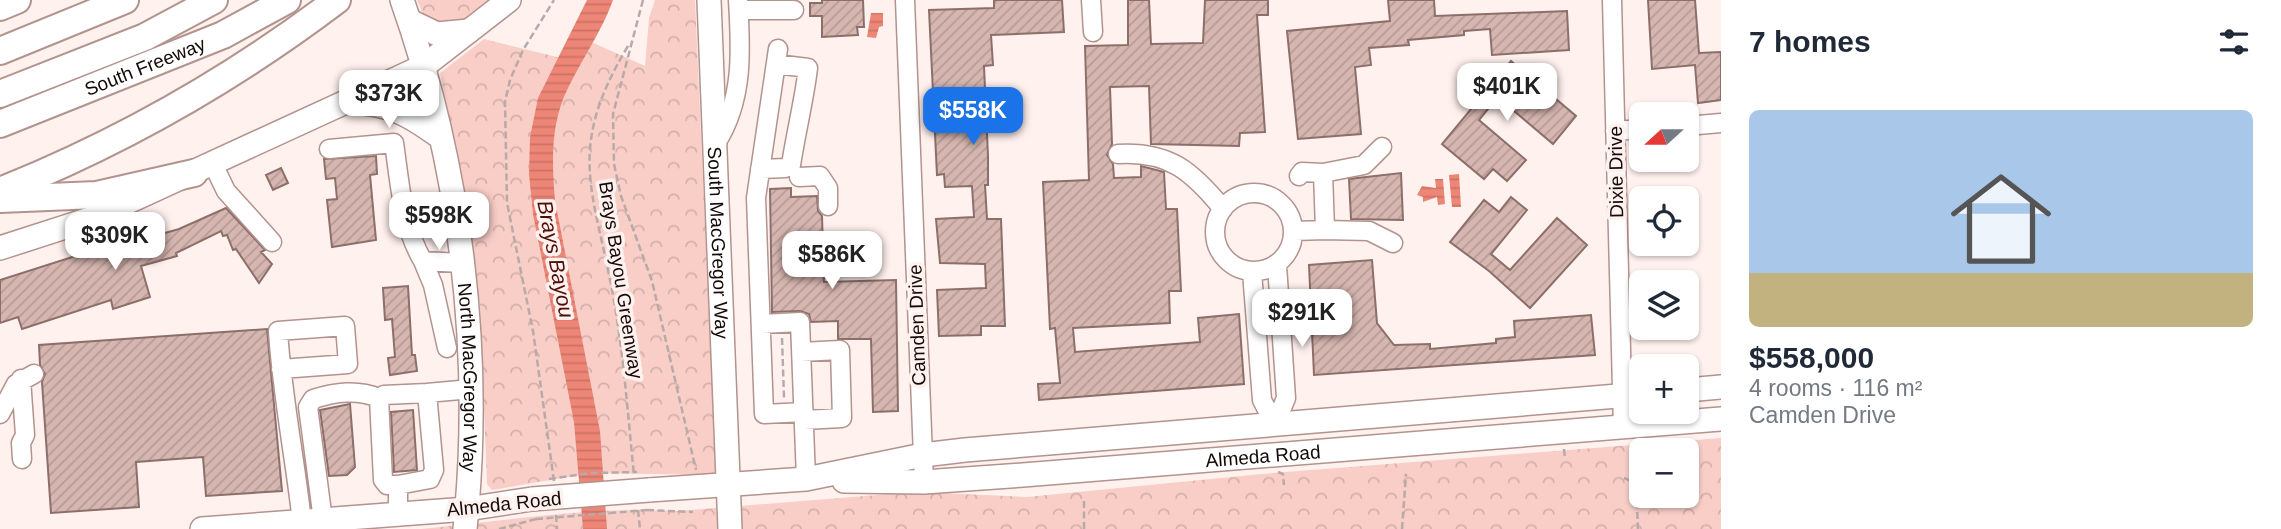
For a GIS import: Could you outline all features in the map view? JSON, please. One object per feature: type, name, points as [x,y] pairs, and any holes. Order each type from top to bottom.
[{"type":"highway","points":[[0,7],[17,0]]},
{"type":"highway","points":[[0,51],[125,0]]},
{"type":"highway","points":[[0,94],[145,37],[214,0]]},
{"type":"highway","name":"South Freeway","points":[[0,124],[223,36],[287,0]]},
{"type":"highway","points":[[0,191],[138,128],[260,56],[337,0]]},
{"type":"highway","points":[[0,199],[97,195],[204,168]]},
{"type":"main road","points":[[0,248],[93,218],[424,66],[482,24],[509,0]]},
{"type":"main road","name":"South MacGregor Way","points":[[709,0],[730,529]]},
{"type":"main road","points":[[406,10],[437,34],[454,35],[482,24]]},
{"type":"main road","name":"North MacGregor Way","points":[[406,10],[424,66],[440,137],[462,263],[471,389],[466,519]]},
{"type":"main road","points":[[345,102],[380,104],[408,115],[440,137]]},
{"type":"main road","points":[[1699,389],[1721,387]]},
{"type":"main road","name":"Almeda Road","points":[[202,529],[398,514],[466,519],[541,500],[806,479],[923,455],[1629,395]]},
{"type":"main road","name":"Almeda Road","points":[[806,479],[924,482],[1623,429],[1721,419]]},
{"type":"main road","points":[[1275,425],[1277,456]]},
{"type":"street","name":"Camden Drive","points":[[905,0],[924,482]]},
{"type":"street","points":[[1091,0],[1093,32]]},
{"type":"street","name":"Dixie Drive","points":[[1612,0],[1615,131],[1629,362]]},
{"type":"street","points":[[716,143],[729,124],[736,100],[739,5],[794,10]]},
{"type":"street","points":[[759,175],[791,165],[798,117],[803,106],[808,68],[777,56],[759,175],[756,198],[764,414],[842,418],[840,350],[801,352]]},
{"type":"street","points":[[799,177],[807,118],[803,106]]},
{"type":"street","points":[[1699,125],[1721,123]]},
{"type":"street","points":[[1615,131],[1629,130]]},
{"type":"street","points":[[329,149],[394,143],[406,217],[433,285],[447,348]]},
{"type":"street","points":[[1325,230],[1307,174],[1364,165],[1382,147]]},
{"type":"street","points":[[1118,153],[1156,154],[1188,171],[1223,209]]},
{"type":"street","points":[[204,168],[272,242]]},
{"type":"street","points":[[759,175],[820,176],[828,188],[828,206]]},
{"type":"street","points":[[1248,194],[1271,197],[1287,211],[1294,231],[1292,244],[1277,265],[1252,272],[1239,269],[1220,251],[1216,226],[1223,209],[1236,197],[1248,194]]},
{"type":"street","points":[[1294,231],[1369,231],[1380,234],[1393,243]]},
{"type":"street","points":[[423,261],[462,263]]},
{"type":"street","points":[[1275,425],[1286,398],[1277,265]]},
{"type":"street","points":[[1252,272],[1262,400],[1275,425]]},
{"type":"street","points":[[761,324],[800,322],[806,479]]},
{"type":"street","points":[[281,369],[312,521]]},
{"type":"street","points":[[0,414],[8,394],[27,377],[22,459]]},
{"type":"street","points":[[379,398],[384,395],[471,389]]},
{"type":"street","points":[[312,521],[308,407],[313,399],[348,392],[361,391],[379,398]]},
{"type":"street","points":[[379,398],[383,480],[387,485],[398,485],[430,479],[434,470],[426,393]]},
{"type":"street","name":"Dixie Drive","points":[[1623,429],[1629,404]]},
{"type":"street","points":[[398,485],[398,514]]},
{"type":"path","points":[[554,0],[523,50],[510,80],[505,103],[508,204],[533,331],[554,490]]},
{"type":"path","name":"Brays Bayou Greenway","points":[[643,0],[630,44],[629,62],[618,89],[613,114],[614,164],[621,196],[661,314],[696,473]]},
{"type":"path","name":"Brays Bayou Greenway","points":[[630,44],[610,76],[597,107],[588,155],[592,200],[614,302],[642,490],[640,529]]},
{"type":"path","points":[[499,529],[541,500],[591,473],[642,490],[693,512]]},
{"type":"path","points":[[1402,529],[1406,474]]},
{"type":"path","points":[[1624,478],[1636,483],[1638,529]]},
{"type":"path","points":[[541,500],[642,490]]},
{"type":"path","points":[[541,500],[557,529]]},
{"type":"path","points":[[1084,501],[1084,529]]},
{"type":"green space","points":[[417,0],[490,0],[467,20],[446,24],[424,17]]},
{"type":"green space","points":[[655,0],[695,0],[716,472],[712,475],[591,473],[492,490],[487,484],[480,307],[469,217],[440,73],[484,39],[565,59],[580,37],[645,66],[649,18]]},
{"type":"green space","points":[[1721,438],[1721,529],[421,529],[581,512],[677,511],[915,492],[1027,497],[1262,474],[1629,445],[1629,508],[1699,508],[1699,440]]},
{"type":"water","name":"Brays Bayou","points":[[587,0],[613,0],[562,102],[555,129],[553,172],[555,201],[600,431],[607,529],[583,529],[574,422],[533,214],[529,174],[530,137],[538,98]]},
{"type":"water","points":[[871,13],[883,13],[883,26],[879,27],[876,38],[867,37]]},
{"type":"water","points":[[1459,174],[1461,207],[1452,207],[1449,175]]},
{"type":"water","points":[[1435,179],[1443,179],[1445,204],[1438,205],[1437,197],[1423,202],[1423,197],[1417,195],[1422,186],[1436,188]]},
{"type":"building","points":[[822,0],[863,0],[864,27],[857,27],[858,35],[822,37],[822,16],[810,16],[810,3],[822,3]]},
{"type":"building","points":[[994,0],[1062,0],[1064,32],[991,35],[993,65],[984,66],[988,156],[988,185],[985,185],[987,219],[1001,219],[1005,326],[981,326],[981,335],[939,336],[937,290],[986,288],[985,264],[940,263],[936,219],[974,217],[972,186],[945,187],[944,174],[937,175],[929,10],[994,8]]},
{"type":"building","points":[[1128,0],[1149,0],[1151,44],[1203,43],[1205,0],[1268,0],[1268,15],[1257,15],[1265,132],[1240,133],[1239,146],[1151,144],[1149,86],[1110,87],[1112,144],[1107,155],[1113,164],[1114,178],[1141,177],[1141,166],[1164,172],[1166,209],[1177,209],[1181,291],[1169,291],[1170,323],[1073,328],[1075,352],[1200,342],[1198,318],[1239,314],[1244,384],[1039,400],[1038,384],[1060,383],[1055,328],[1050,329],[1043,182],[1089,180],[1085,46],[1128,45]]},
{"type":"building","points":[[1388,0],[1434,0],[1435,16],[1567,11],[1569,50],[1492,55],[1490,29],[1464,31],[1464,35],[1408,40],[1409,45],[1369,48],[1371,65],[1355,67],[1361,134],[1298,139],[1287,31],[1390,21]]},
{"type":"building","points":[[1648,0],[1695,0],[1699,53],[1721,52],[1721,100],[1698,102],[1695,65],[1652,69]]},
{"type":"building","points":[[1511,61],[1576,116],[1553,144],[1500,99],[1495,106],[1492,104],[1479,120],[1526,160],[1507,181],[1493,169],[1484,179],[1442,144]]},
{"type":"building","points":[[376,156],[377,174],[370,175],[376,240],[332,247],[327,200],[337,199],[335,178],[326,179],[324,159]]},
{"type":"building","points":[[281,168],[288,183],[273,190],[266,175]]},
{"type":"building","points":[[1401,173],[1403,220],[1351,219],[1349,179]]},
{"type":"building","points":[[791,188],[791,197],[817,196],[818,211],[822,216],[824,282],[896,280],[898,411],[873,412],[871,339],[838,339],[838,321],[811,322],[809,314],[800,311],[772,312],[770,189]]},
{"type":"building","points":[[1511,197],[1527,210],[1491,254],[1510,270],[1557,218],[1587,245],[1530,308],[1489,271],[1450,242],[1484,200],[1499,212]]},
{"type":"building","points":[[226,208],[265,250],[261,252],[272,264],[259,283],[236,249],[233,250],[227,235],[223,236],[221,231],[176,253],[177,256],[141,266],[150,297],[113,309],[111,300],[22,329],[18,317],[0,323],[0,280],[132,238],[133,242],[179,229]]},
{"type":"building","points":[[1372,260],[1377,323],[1394,345],[1430,344],[1430,349],[1496,343],[1496,339],[1515,337],[1514,321],[1591,315],[1595,355],[1314,375],[1309,265]]},
{"type":"building","points":[[408,286],[412,355],[415,355],[417,371],[390,375],[388,358],[395,357],[392,319],[385,320],[383,288]]},
{"type":"building","points":[[267,329],[282,491],[206,496],[203,457],[136,462],[139,507],[51,513],[42,382],[45,374],[40,365],[39,345]]},
{"type":"building","points":[[350,404],[355,467],[347,475],[329,476],[320,410]]},
{"type":"building","points":[[413,410],[417,470],[394,472],[391,412]]}]
